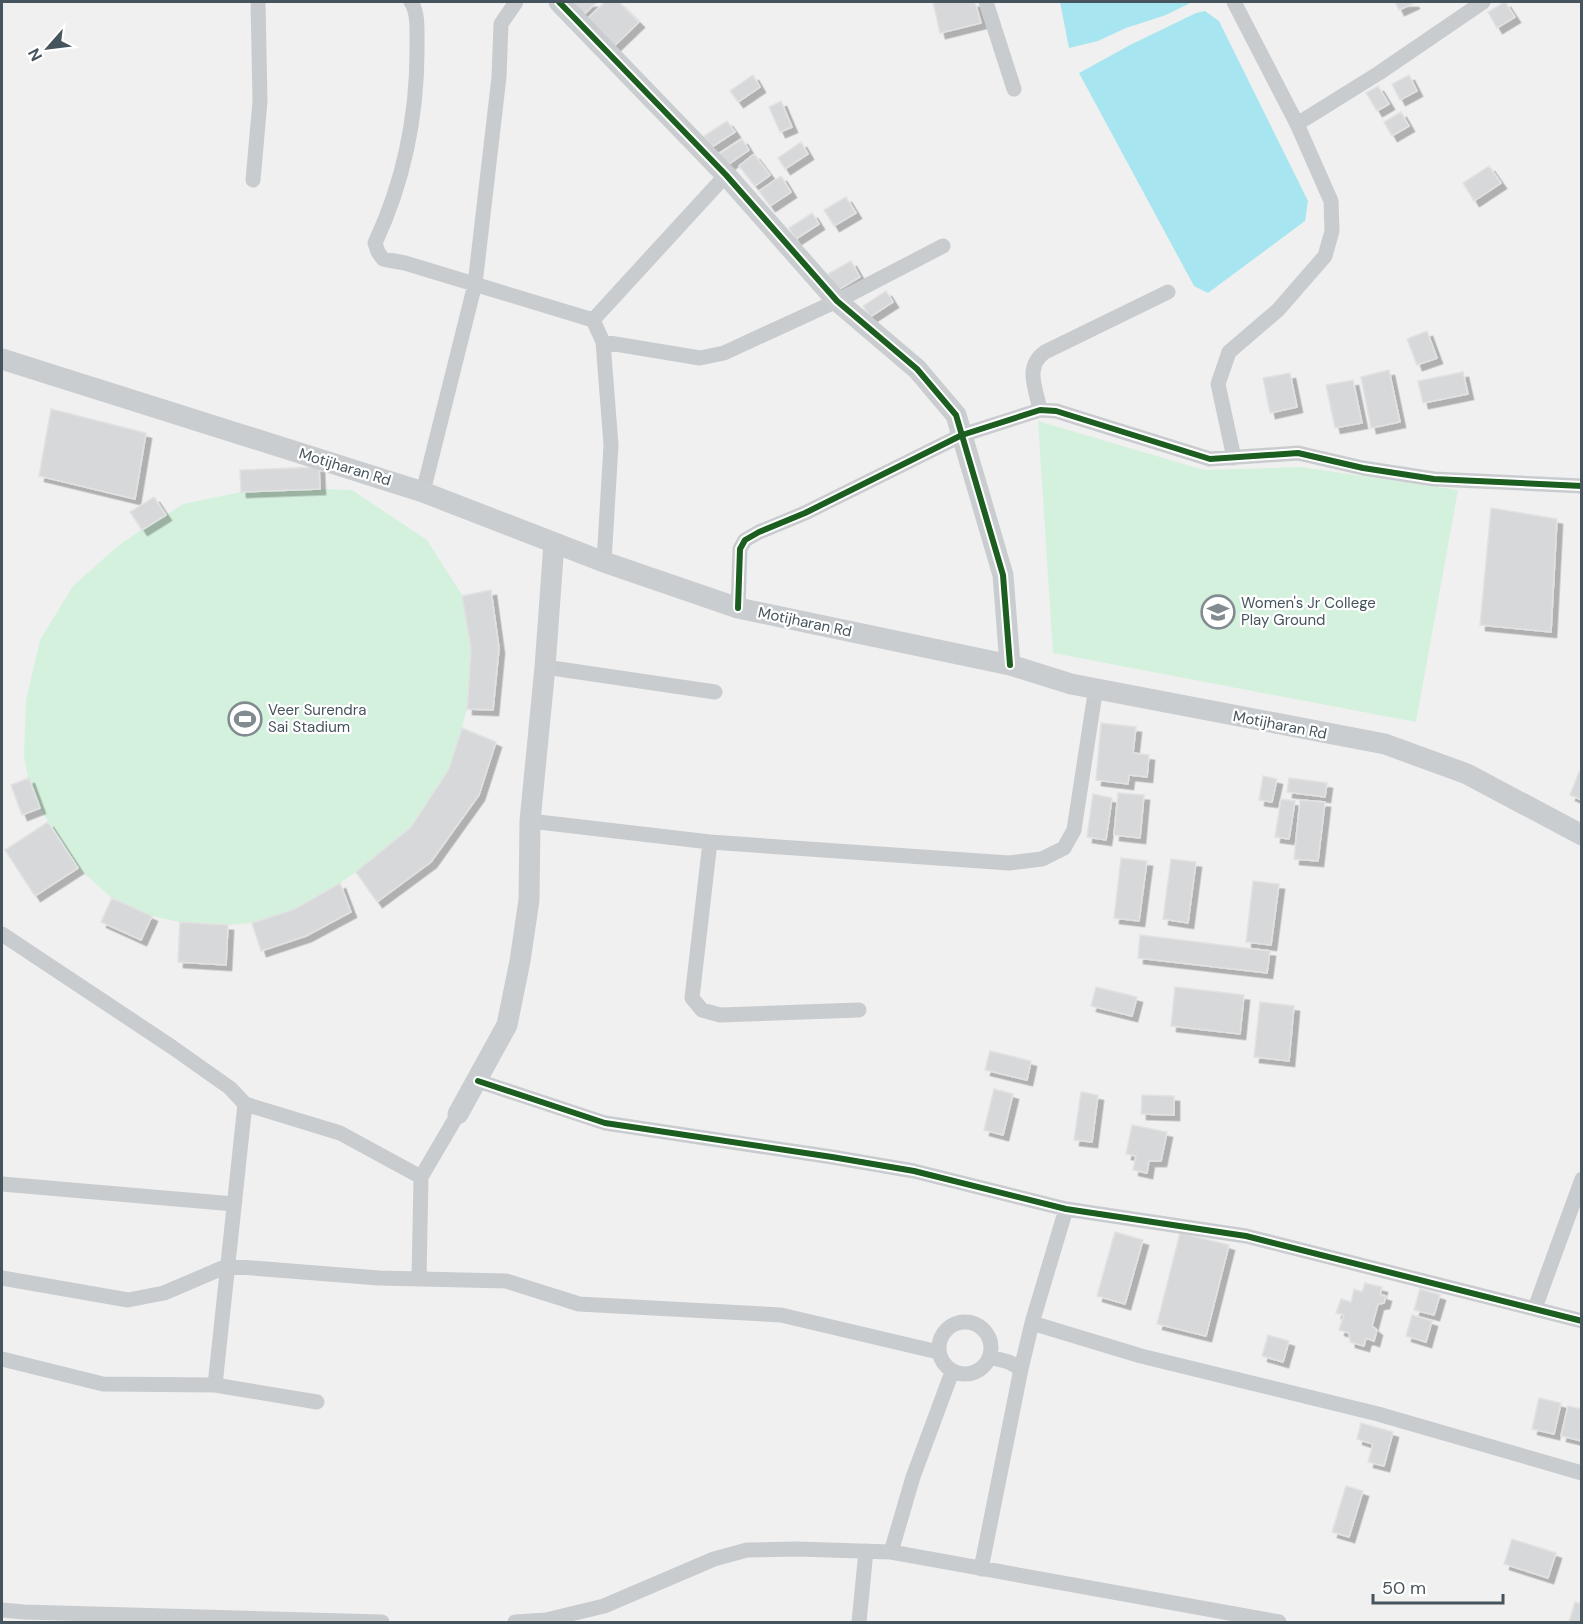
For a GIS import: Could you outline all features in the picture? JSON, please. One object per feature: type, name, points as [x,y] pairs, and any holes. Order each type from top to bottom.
[{"type":"main road","points":[[559,2],[726,176],[837,301],[917,369],[956,415],[1003,575],[1010,665]]},
{"type":"main road","name":"Motijharan Rd","points":[[2,359],[423,492],[604,562],[738,608],[1010,665],[1071,684],[1386,744],[1467,774],[1581,835]]},
{"type":"main road","points":[[458,1114],[507,1025],[518,972],[528,900],[530,821],[554,543]]},
{"type":"street","points":[[253,180],[260,101],[258,2]]},
{"type":"street","points":[[411,2],[414,4],[417,24],[418,72],[410,140],[398,189],[375,243],[383,259],[405,263],[593,320],[603,342],[611,445],[604,562]]},
{"type":"street","points":[[423,492],[476,284],[499,78],[501,24],[516,2]]},
{"type":"street","points":[[986,2],[1014,89]]},
{"type":"street","points":[[1234,2],[1297,124],[1331,201],[1332,231],[1325,256],[1278,310],[1229,352],[1218,384],[1234,458]]},
{"type":"street","points":[[1297,124],[1379,73],[1483,2]]},
{"type":"street","points":[[593,320],[726,176]]},
{"type":"street","points":[[603,342],[700,358],[724,353],[837,301],[943,246]]},
{"type":"street","points":[[1040,410],[1032,369],[1035,359],[1168,292]]},
{"type":"street","points":[[738,608],[740,549],[745,540],[805,513],[962,435],[1040,410],[1056,411],[1210,459],[1298,453],[1363,468],[1434,479],[1581,486]]},
{"type":"street","points":[[545,667],[715,692]]},
{"type":"street","points":[[530,821],[710,842],[1009,863],[1042,859],[1064,848],[1074,830],[1096,687]]},
{"type":"street","points":[[710,842],[692,998],[702,1010],[720,1015],[859,1010]]},
{"type":"street","points":[[2,934],[172,1047],[230,1088],[245,1104],[339,1133],[421,1177]]},
{"type":"street","points":[[478,1081],[606,1123],[832,1156],[914,1171],[1066,1209],[1246,1236],[1581,1321]]},
{"type":"street","points":[[215,1385],[245,1104]]},
{"type":"street","points":[[419,1279],[421,1177],[458,1114]]},
{"type":"street","points":[[1535,1308],[1581,1179]]},
{"type":"street","points":[[2,1184],[234,1204]]},
{"type":"street","points":[[981,1569],[1021,1369],[1032,1323],[1066,1209]]},
{"type":"street","points":[[2,1278],[128,1299],[164,1293],[227,1266],[379,1278],[506,1281],[579,1304],[781,1315],[938,1352]]},
{"type":"street","points":[[960,1322],[973,1323],[985,1331],[991,1343],[990,1357],[984,1367],[975,1374],[963,1376],[952,1372],[938,1352],[939,1339],[947,1328],[960,1322]]},
{"type":"street","points":[[1032,1323],[1141,1356],[1378,1414],[1581,1473]]},
{"type":"street","points":[[990,1357],[1009,1362],[1021,1369]]},
{"type":"street","points":[[2,1359],[103,1384],[215,1385],[317,1402]]},
{"type":"street","points":[[891,1552],[913,1477],[952,1372]]},
{"type":"street","points":[[515,1623],[546,1620],[604,1606],[714,1559],[747,1550],[797,1549],[891,1552],[1199,1615],[1280,1623]]},
{"type":"street","points":[[859,1623],[866,1551]]},
{"type":"street","points":[[2,1610],[382,1623]]},
{"type":"green space","points":[[1038,421],[1204,470],[1301,467],[1458,490],[1416,722],[1053,653]]},
{"type":"green space","name":"Veer Surendra Sai Stadium","points":[[319,467],[320,489],[352,490],[427,540],[462,595],[491,590],[499,648],[493,710],[467,709],[462,727],[496,742],[479,795],[431,862],[377,902],[356,872],[340,883],[351,912],[306,936],[261,951],[252,923],[228,925],[226,965],[178,962],[179,922],[152,916],[141,940],[101,922],[112,898],[78,868],[35,896],[5,850],[48,821],[40,808],[22,815],[11,785],[28,778],[24,756],[26,700],[40,640],[73,586],[118,546],[141,530],[130,512],[154,497],[166,515],[183,504],[241,492],[240,470]]},
{"type":"water","points":[[1060,2],[1192,2],[1166,15],[1126,28],[1098,41],[1069,48]]},
{"type":"water","points":[[1205,11],[1219,21],[1308,201],[1305,221],[1208,293],[1194,286],[1079,73],[1130,45],[1196,13]]},
{"type":"building","points":[[568,2],[597,2],[582,16]]},
{"type":"building","points":[[605,2],[619,2],[639,22],[612,48],[586,20]]},
{"type":"building","points":[[933,2],[975,2],[981,23],[940,33]]},
{"type":"building","points":[[1395,2],[1413,2],[1414,3],[1399,10]]},
{"type":"building","points":[[1505,2],[1515,17],[1497,28],[1488,12]]},
{"type":"building","points":[[753,75],[760,87],[738,102],[730,91]]},
{"type":"building","points":[[1409,75],[1417,91],[1400,100],[1392,84]]},
{"type":"building","points":[[1378,86],[1389,104],[1377,111],[1366,93]]},
{"type":"building","points":[[781,101],[792,127],[780,132],[769,107]]},
{"type":"building","points":[[1401,112],[1409,126],[1392,136],[1384,122]]},
{"type":"building","points":[[727,121],[735,132],[712,147],[704,136]]},
{"type":"building","points":[[742,139],[749,150],[726,166],[719,154]]},
{"type":"building","points":[[801,142],[808,154],[785,169],[778,158]]},
{"type":"building","points":[[754,154],[770,175],[755,186],[739,166]]},
{"type":"building","points":[[1489,166],[1501,183],[1474,201],[1463,183]]},
{"type":"building","points":[[781,176],[791,192],[770,206],[759,191]]},
{"type":"building","points":[[846,197],[856,213],[834,226],[824,210]]},
{"type":"building","points":[[812,213],[819,224],[796,239],[789,228]]},
{"type":"building","points":[[851,261],[860,277],[838,290],[828,274]]},
{"type":"building","points":[[886,291],[893,302],[870,317],[863,306]]},
{"type":"building","points":[[1427,331],[1437,358],[1417,365],[1407,339]]},
{"type":"building","points":[[1389,370],[1400,422],[1371,428],[1361,377]]},
{"type":"building","points":[[1463,372],[1468,394],[1423,403],[1418,381]]},
{"type":"building","points":[[1290,373],[1297,407],[1270,413],[1263,378]]},
{"type":"building","points":[[1353,380],[1362,423],[1335,428],[1326,385]]},
{"type":"building","points":[[51,409],[146,433],[135,499],[39,476]]},
{"type":"building","points":[[319,467],[320,489],[241,492],[240,470]]},
{"type":"building","points":[[154,497],[166,515],[142,530],[130,512]]},
{"type":"building","points":[[1491,508],[1557,519],[1551,632],[1480,625]]},
{"type":"building","points":[[491,590],[499,648],[493,710],[467,709],[471,649],[462,596]]},
{"type":"building","points":[[1101,723],[1136,727],[1133,753],[1149,755],[1147,777],[1129,775],[1128,784],[1096,780]]},
{"type":"building","points":[[462,728],[496,742],[479,795],[431,862],[377,902],[356,872],[411,827],[449,769]]},
{"type":"building","points":[[1579,772],[1582,773],[1582,800],[1570,795]]},
{"type":"building","points":[[1263,776],[1277,779],[1272,802],[1259,800]]},
{"type":"building","points":[[29,778],[40,808],[22,815],[11,785]]},
{"type":"building","points":[[1289,778],[1327,783],[1325,797],[1287,792]]},
{"type":"building","points":[[1118,793],[1144,795],[1140,838],[1114,835]]},
{"type":"building","points":[[1093,794],[1112,798],[1106,840],[1087,837]]},
{"type":"building","points":[[1281,799],[1295,801],[1289,839],[1275,837]]},
{"type":"building","points":[[1300,800],[1325,802],[1318,861],[1294,859]]},
{"type":"building","points":[[48,822],[78,868],[35,896],[5,850]]},
{"type":"building","points":[[1121,858],[1147,861],[1139,921],[1114,918]]},
{"type":"building","points":[[1171,859],[1196,862],[1188,923],[1163,919]]},
{"type":"building","points":[[1253,881],[1279,884],[1271,945],[1246,942]]},
{"type":"building","points":[[340,883],[351,912],[306,936],[261,951],[252,923],[295,909]]},
{"type":"building","points":[[112,898],[152,916],[141,940],[101,922]]},
{"type":"building","points":[[180,922],[228,925],[226,965],[178,962]]},
{"type":"building","points":[[1140,935],[1270,951],[1267,973],[1138,958]]},
{"type":"building","points":[[1096,987],[1137,997],[1132,1016],[1091,1006]]},
{"type":"building","points":[[1175,987],[1244,995],[1240,1034],[1171,1026]]},
{"type":"building","points":[[1260,1002],[1294,1006],[1289,1061],[1254,1057]]},
{"type":"building","points":[[990,1051],[1031,1061],[1027,1080],[985,1070]]},
{"type":"building","points":[[994,1089],[1013,1094],[1003,1135],[984,1130]]},
{"type":"building","points":[[1081,1092],[1098,1095],[1092,1142],[1074,1140]]},
{"type":"building","points":[[1142,1095],[1174,1096],[1174,1115],[1141,1114]]},
{"type":"building","points":[[1132,1125],[1167,1132],[1161,1161],[1149,1161],[1147,1173],[1133,1170],[1136,1156],[1126,1154]]},
{"type":"building","points":[[1115,1232],[1143,1240],[1125,1304],[1097,1296]]},
{"type":"building","points":[[1180,1233],[1229,1245],[1206,1336],[1157,1324]]},
{"type":"building","points":[[1365,1283],[1382,1287],[1380,1294],[1386,1296],[1384,1303],[1378,1304],[1372,1326],[1377,1330],[1374,1341],[1366,1338],[1364,1346],[1350,1342],[1349,1333],[1339,1330],[1344,1315],[1336,1313],[1341,1299],[1351,1302],[1354,1289],[1362,1292]]},
{"type":"building","points":[[1420,1289],[1440,1295],[1434,1315],[1414,1310]]},
{"type":"building","points":[[1412,1315],[1432,1321],[1426,1342],[1406,1336]]},
{"type":"building","points":[[1268,1335],[1289,1341],[1283,1362],[1262,1356]]},
{"type":"building","points":[[1539,1398],[1561,1403],[1554,1434],[1532,1429]]},
{"type":"building","points":[[1568,1406],[1582,1409],[1582,1441],[1561,1436]]},
{"type":"building","points":[[1361,1423],[1393,1432],[1384,1466],[1368,1462],[1373,1444],[1357,1439]]},
{"type":"building","points":[[1346,1486],[1363,1491],[1349,1537],[1332,1532]]},
{"type":"building","points":[[1512,1539],[1556,1553],[1548,1578],[1504,1564]]},
{"type":"building","points":[[1575,1602],[1582,1604],[1582,1622],[1569,1622]]},
{"type":"cycle path","points":[[559,2],[726,175],[837,301],[917,369],[956,415],[1003,575],[1010,665]]},
{"type":"cycle path","points":[[738,608],[740,549],[745,540],[805,513],[962,435],[1040,410],[1056,411],[1210,459],[1298,453],[1363,468],[1434,479],[1582,486]]},
{"type":"cycle path","points":[[478,1081],[605,1123],[914,1171],[1066,1209],[1246,1236],[1582,1321]]},
{"type":"place","name":"Women's Jr College Play Ground","points":[[1218,612]]},
{"type":"place","name":"Veer Surendra Sai Stadium","points":[[245,719]]}]
